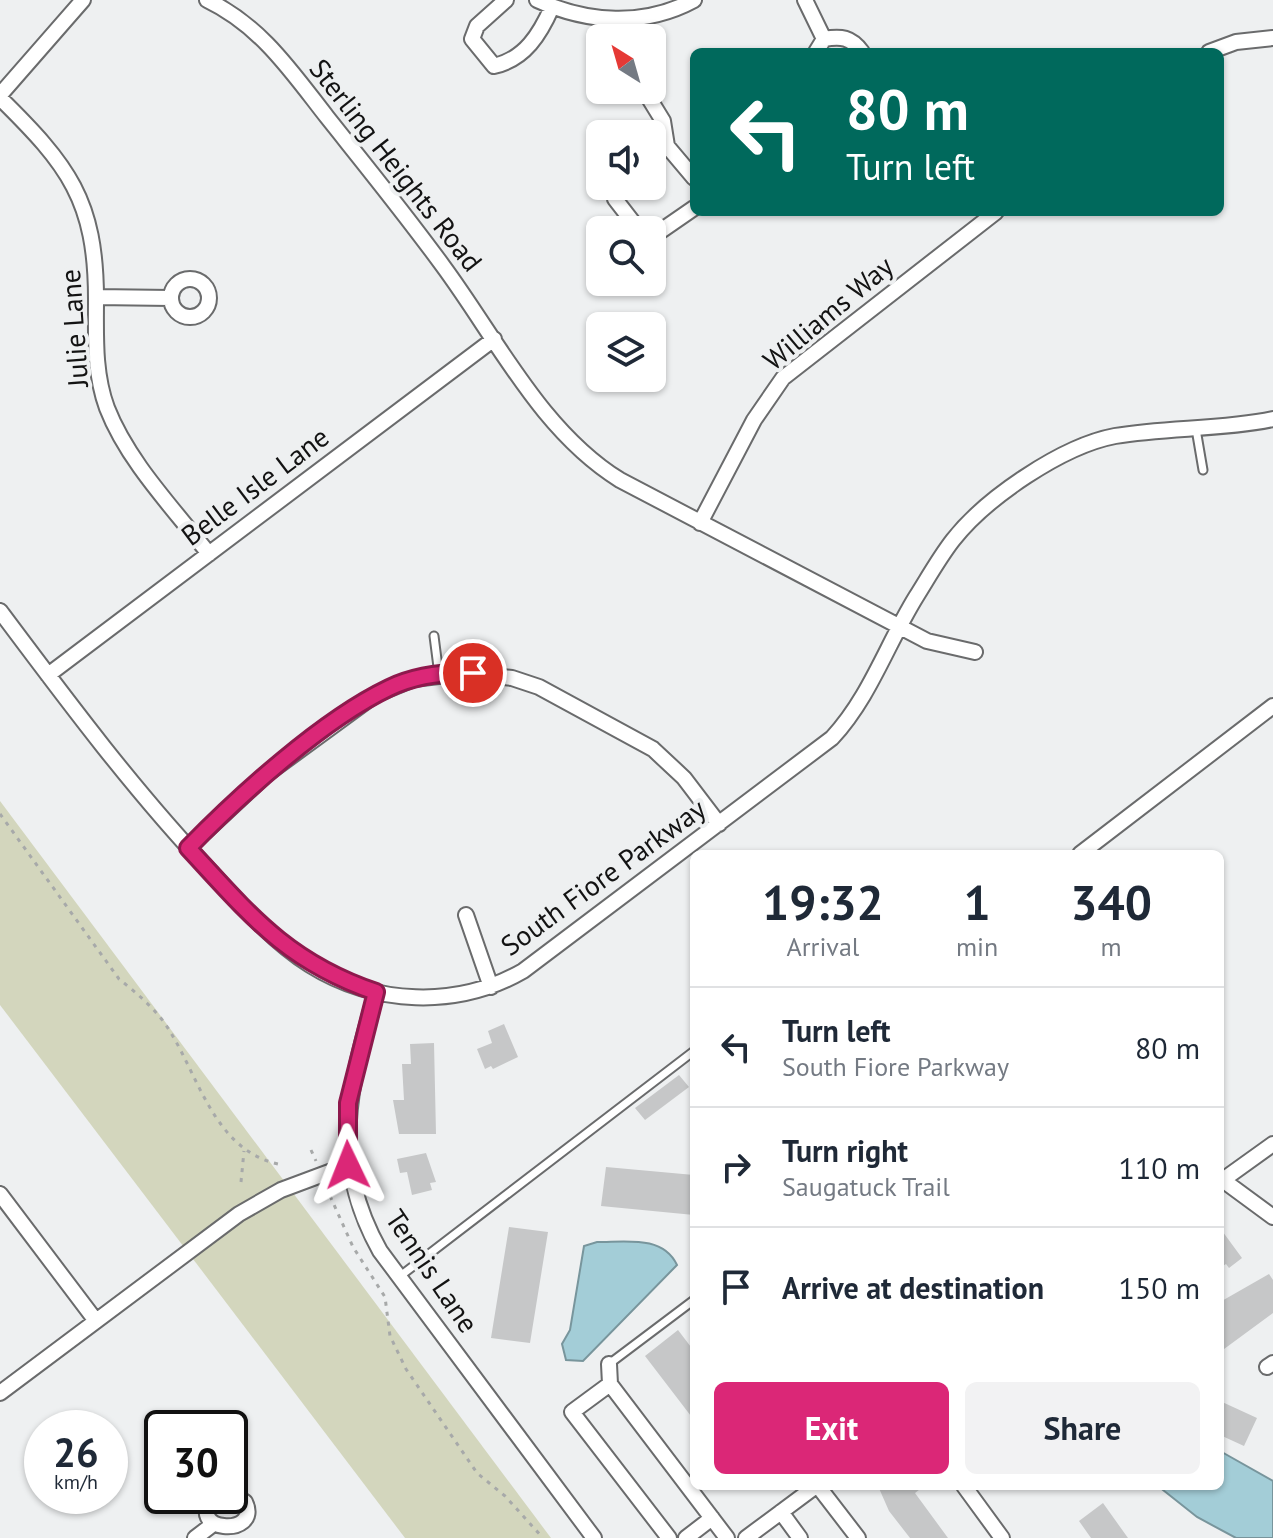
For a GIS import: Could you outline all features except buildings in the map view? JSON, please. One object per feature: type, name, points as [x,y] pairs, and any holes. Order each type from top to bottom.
[{"type":"street","points":[[0,96],[83,0]]},
{"type":"street","name":"Sterling Heights Road","points":[[207,0],[228,10],[263,37],[442,265],[549,417],[602,468],[700,523],[927,641],[975,652]]},
{"type":"street","points":[[506,0],[477,26],[472,39],[494,66],[505,63],[536,40],[552,7]]},
{"type":"street","points":[[537,0],[572,15],[599,20],[626,19],[694,0]]},
{"type":"street","points":[[805,0],[820,46],[847,38],[858,48]]},
{"type":"street","points":[[625,24],[626,19]]},
{"type":"street","points":[[1220,48],[1236,42],[1273,38]]},
{"type":"street","name":"Julie Lane","points":[[0,96],[43,141],[76,188],[94,243],[95,349],[107,408],[138,462],[209,554]]},
{"type":"street","points":[[653,104],[663,121],[667,146],[690,173]]},
{"type":"street","points":[[616,200],[628,216]]},
{"type":"street","points":[[666,227],[690,211]]},
{"type":"street","name":"Williams Way","points":[[700,523],[754,420],[783,378],[991,216]]},
{"type":"street","points":[[96,297],[171,298]]},
{"type":"street","name":"Belle Isle Lane","points":[[48,675],[494,339]]},
{"type":"street","points":[[898,625],[954,538],[979,513],[1050,460],[1071,449],[1112,437],[1273,419]]},
{"type":"street","name":"South Fiore Parkway","points":[[0,611],[147,804],[284,947],[313,966],[376,992],[429,999],[491,987],[523,971],[832,738],[850,719],[898,625]]},
{"type":"street","points":[[188,848],[267,774],[340,719],[391,687],[439,675],[478,673],[512,678],[568,700],[653,749],[684,778],[719,824]]},
{"type":"street","points":[[1085,850],[1273,706]]},
{"type":"street","points":[[466,915],[491,987]]},
{"type":"street","name":"Tennis Lane","points":[[376,992],[348,1103],[348,1165],[352,1186],[372,1237],[594,1538]]},
{"type":"street","points":[[1224,1178],[1273,1144]]},
{"type":"street","points":[[0,1393],[239,1214],[281,1190],[348,1165]]},
{"type":"street","points":[[1224,1182],[1273,1217]]},
{"type":"street","points":[[0,1194],[96,1321]]},
{"type":"street","points":[[609,1364],[610,1384],[690,1489]]},
{"type":"street","points":[[610,1384],[572,1412],[669,1538]]},
{"type":"street","points":[[691,1490],[727,1538]]},
{"type":"street","points":[[746,1538],[811,1490]]},
{"type":"street","points":[[820,1490],[858,1538]]},
{"type":"street","points":[[967,1490],[1002,1538]]},
{"type":"street","points":[[781,1512],[800,1538]]},
{"type":"street","points":[[210,1514],[212,1525]]},
{"type":"street","points":[[212,1525],[230,1533],[246,1522],[246,1514]]},
{"type":"street","points":[[686,1538],[712,1518]]},
{"type":"street","points":[[195,1538],[212,1525]]},
{"type":"lane","points":[[1196,429],[1203,470]]},
{"type":"lane","points":[[434,636],[439,675]]},
{"type":"lane","points":[[399,1277],[690,1054]]},
{"type":"lane","points":[[609,1364],[690,1303]]},
{"type":"path","points":[[0,814],[119,979],[138,994],[170,1030],[202,1096],[244,1151],[278,1164]]},
{"type":"path","points":[[311,1150],[353,1247],[385,1297],[390,1336],[406,1369],[477,1473],[505,1496],[543,1538]]},
{"type":"path","points":[[241,1182],[244,1151]]},
{"type":"green space","points":[[0,801],[551,1538],[405,1538],[0,1005]]},
{"type":"water","points":[[597,1242],[643,1242],[663,1249],[677,1265],[583,1361],[566,1360],[562,1344],[570,1330],[584,1246]]},
{"type":"water","points":[[1224,1453],[1273,1481],[1273,1538],[1236,1538],[1197,1517],[1163,1490],[1224,1490]]},
{"type":"route","points":[[348,1165],[348,1103],[376,992],[313,966],[284,947],[188,848],[267,774],[375,695],[414,679],[473,673]]}]
